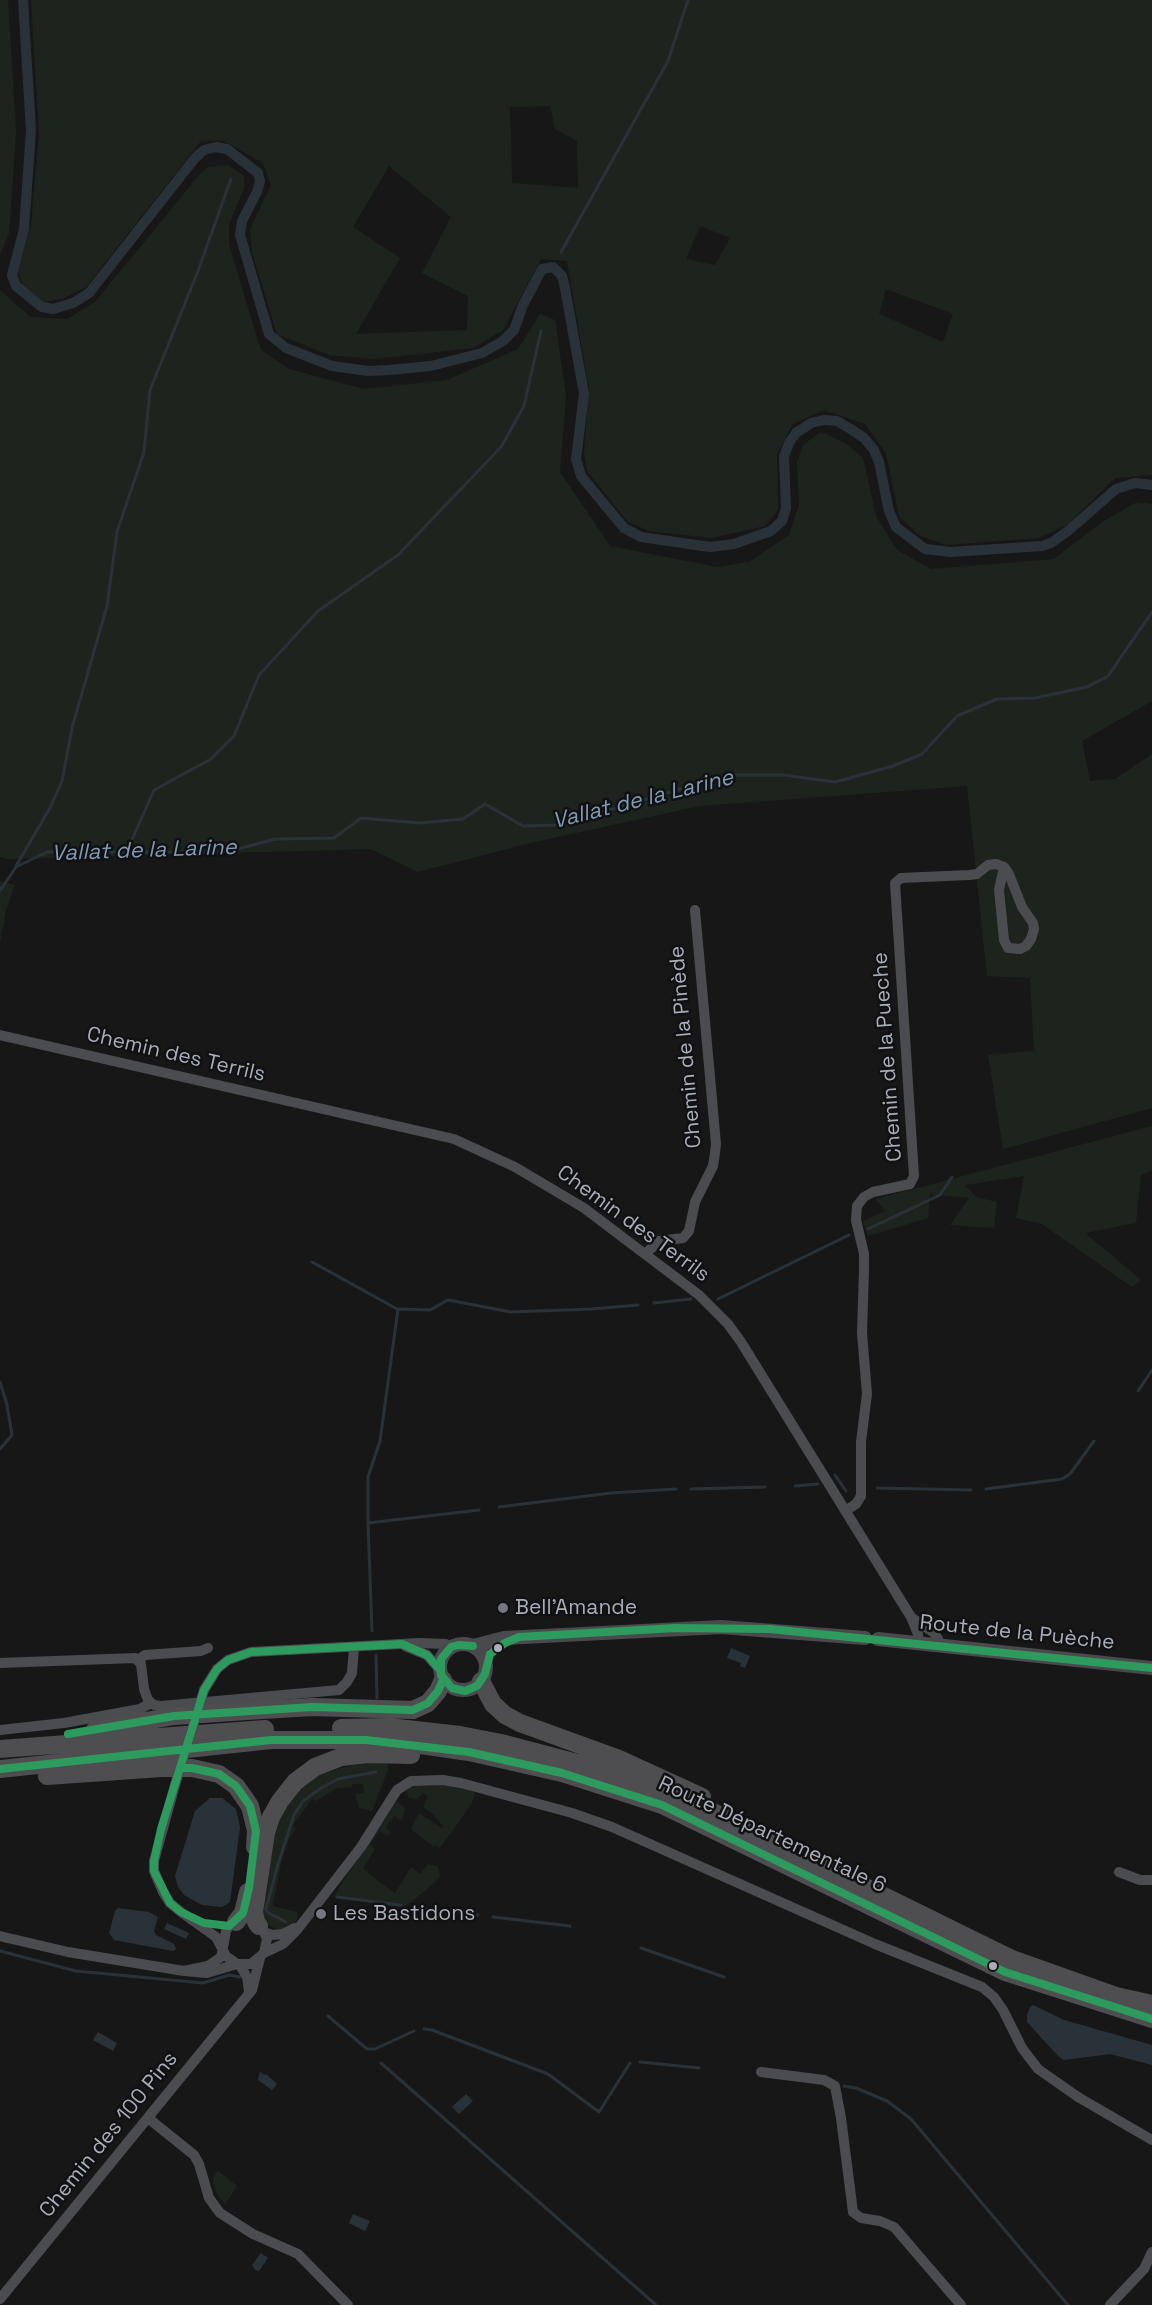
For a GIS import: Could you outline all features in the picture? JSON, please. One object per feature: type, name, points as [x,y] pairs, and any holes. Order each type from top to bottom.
[{"type":"highway","points":[[484,1673],[493,1704],[505,1715],[520,1723],[619,1759],[670,1781],[738,1816],[823,1866]]},
{"type":"highway","points":[[0,1747],[174,1716],[312,1707],[413,1710],[428,1703],[438,1691],[441,1675]]},
{"type":"highway","name":"Route Départementale 6","points":[[0,1747],[270,1729],[389,1727],[460,1735],[501,1743],[611,1772],[713,1812],[1012,1959],[1116,1996],[1152,2004]]},
{"type":"highway","name":"Route Départementale 6","points":[[0,1768],[271,1740],[366,1740],[469,1752],[562,1773],[662,1805],[1005,1972],[1152,2019]]},
{"type":"highway","points":[[262,1929],[256,1922],[255,1894],[271,1817],[295,1782],[315,1767],[340,1757],[367,1754],[451,1759],[519,1771],[662,1805]]},
{"type":"highway","points":[[0,1779],[192,1768],[219,1774],[229,1780],[250,1806],[256,1831],[246,1905],[243,1913],[233,1924]]},
{"type":"main road","name":"Route de la Puèche","points":[[472,1646],[504,1638],[721,1627],[872,1638],[1152,1668]]},
{"type":"main road","name":"Route de la Puèche","points":[[484,1673],[488,1658],[496,1649],[519,1637]]},
{"type":"main road","points":[[472,1646],[480,1652],[484,1673],[471,1689],[465,1691],[452,1688],[441,1675],[441,1659],[451,1647],[472,1646]]},
{"type":"street","name":"Chemin de la Pueche","points":[[845,1511],[856,1504],[861,1496],[861,1442],[867,1394],[862,1333],[864,1254],[856,1220],[857,1206],[864,1197],[873,1192],[910,1184],[914,1176],[895,883],[901,878],[977,874],[987,865],[996,864],[1004,867]]},
{"type":"street","points":[[1004,867],[1022,907],[1033,923],[1031,939],[1026,946],[1020,949],[1008,948],[1004,940],[999,890],[1004,867]]},
{"type":"street","name":"Chemin de la Pinède","points":[[645,1254],[659,1241],[683,1238],[689,1231],[695,1202],[716,1153],[695,910]]},
{"type":"street","name":"Chemin des Terrils","points":[[0,1035],[454,1139],[512,1165],[549,1186],[603,1222],[699,1295],[728,1324],[911,1617],[918,1634],[919,1644]]},
{"type":"street","name":"Chemin des Terrils","points":[[911,1617],[934,1632],[939,1646]]},
{"type":"street","points":[[247,1995],[249,1986],[238,1964],[226,1956],[216,1937],[170,1903],[154,1871],[157,1844],[204,1690],[217,1669],[228,1660],[251,1652],[436,1643],[451,1647]]},
{"type":"street","points":[[402,1644],[427,1655],[441,1675]]},
{"type":"street","points":[[0,1663],[132,1657],[141,1664],[145,1695],[151,1703],[160,1706],[339,1690],[352,1673],[354,1647]]},
{"type":"street","points":[[138,1660],[145,1655],[201,1652],[208,1648]]},
{"type":"street","points":[[0,1730],[140,1710],[151,1703]]},
{"type":"street","points":[[0,1936],[68,1952],[184,1971],[207,1973],[238,1964],[251,1964],[283,1944],[304,1920],[361,1847],[397,1790],[411,1781],[443,1780],[461,1783],[572,1813],[612,1827],[875,1944],[982,1988],[994,1997],[1022,2048],[1038,2068],[1078,2097],[1152,2140]]},
{"type":"street","points":[[1119,1872],[1140,1880],[1152,1880]]},
{"type":"street","points":[[194,1920],[215,1925],[248,1921],[272,1935],[292,1930],[304,1920]]},
{"type":"street","points":[[184,1971],[208,1966],[221,1957],[223,1936],[233,1924]]},
{"type":"street","points":[[262,1929],[267,1939],[262,1956]]},
{"type":"street","name":"Chemin des 100 Pins","points":[[0,2299],[252,1990],[262,1956]]},
{"type":"street","points":[[761,2072],[832,2083],[836,2088],[841,2118],[853,2212],[861,2218],[894,2227],[961,2305]]},
{"type":"street","points":[[147,2118],[194,2155],[200,2164],[209,2199],[220,2213],[253,2234],[298,2254],[348,2305]]},
{"type":"street","points":[[1110,2305],[1144,2269],[1152,2252]]},
{"type":"shaded area","points":[[0,0],[8,0],[16,132],[9,233],[0,255]]},
{"type":"shaded area","points":[[31,0],[1152,0],[1152,475],[1115,478],[1067,525],[1038,538],[946,545],[919,535],[899,516],[886,453],[865,424],[824,410],[793,424],[777,454],[778,510],[765,526],[712,538],[649,531],[627,521],[587,471],[584,453],[589,389],[567,261],[541,259],[503,330],[473,348],[373,359],[329,355],[277,334],[252,253],[250,229],[271,185],[263,163],[222,140],[200,142],[86,287],[64,298],[45,302],[23,287],[18,272],[31,225],[39,134]],"holes":[[[550,106],[555,129],[577,141],[578,188],[512,183],[510,107]],[[389,166],[451,217],[422,273],[468,296],[467,330],[356,334],[400,258],[353,227]],[[700,226],[730,238],[715,265],[686,259]],[[886,289],[953,314],[943,342],[879,314]]]},
{"type":"shaded area","points":[[228,165],[244,176],[244,188],[229,224],[229,244],[253,325],[261,350],[289,369],[364,389],[447,380],[518,349],[540,314],[555,320],[566,397],[560,472],[610,546],[717,567],[749,562],[789,535],[799,505],[797,462],[803,445],[821,432],[845,443],[863,458],[876,516],[897,550],[931,569],[1054,559],[1102,522],[1137,502],[1152,504],[1152,701],[1082,741],[1090,781],[1115,779],[1152,754],[1152,1108],[1003,1149],[988,1055],[1034,1051],[1030,978],[987,976],[967,786],[700,806],[530,843],[418,872],[370,849],[7,859],[0,857],[0,290],[30,317],[67,319],[95,302],[200,174],[208,167]]},
{"type":"shaded area","points":[[0,881],[15,885],[6,910],[0,943]]},
{"type":"shaded area","points":[[1152,1126],[1152,1170],[1141,1175],[1136,1223],[1085,1233],[1141,1280],[1132,1287],[1042,1224],[1016,1218],[1024,1176],[965,1185],[976,1197],[997,1202],[994,1228],[950,1225],[969,1198],[930,1194],[928,1218],[868,1236],[863,1221],[885,1211],[876,1199]]},
{"type":"shaded area","points":[[731,1648],[750,1656],[745,1668],[740,1666],[741,1663],[727,1658]]},
{"type":"shaded area","points":[[387,1761],[388,1770],[372,1811],[359,1808],[355,1794],[364,1793],[363,1784],[337,1788],[316,1801],[312,1799],[293,1825],[296,1829],[289,1839],[281,1863],[273,1906],[297,1912],[297,1921],[289,1930],[277,1929],[263,1923],[259,1904],[274,1833],[280,1816],[292,1797],[311,1779],[323,1773],[363,1762]]},
{"type":"shaded area","points":[[441,1783],[475,1792],[472,1803],[440,1848],[436,1845],[434,1847],[411,1829],[419,1813],[442,1828],[443,1826],[434,1815],[423,1807],[428,1796],[423,1793],[416,1800],[409,1798],[406,1791],[412,1784]]},
{"type":"shaded area","points":[[210,1798],[222,1798],[236,1809],[240,1827],[230,1902],[222,1907],[202,1905],[184,1895],[178,1887],[175,1876],[195,1811]]},
{"type":"shaded area","points":[[397,1801],[405,1808],[403,1818],[400,1821],[395,1816],[386,1827],[391,1833],[388,1836],[379,1831],[370,1845],[375,1849],[363,1868],[395,1893],[411,1867],[420,1874],[428,1864],[438,1867],[440,1876],[403,1908],[334,1897],[345,1878]]},
{"type":"shaded area","points":[[118,1908],[149,1912],[158,1917],[154,1931],[156,1935],[174,1944],[176,1949],[173,1951],[114,1940],[109,1933],[115,1911]]},
{"type":"shaded area","points":[[167,1923],[189,1933],[186,1939],[164,1929]]},
{"type":"shaded area","points":[[1033,2005],[1064,2020],[1152,2045],[1152,2065],[1110,2054],[1064,2060],[1027,2022],[1027,2015]]},
{"type":"shaded area","points":[[98,2032],[117,2043],[113,2051],[93,2040]]},
{"type":"shaded area","points":[[260,2072],[266,2074],[277,2084],[272,2090],[258,2080]]},
{"type":"shaded area","points":[[466,2094],[473,2101],[459,2114],[452,2107]]},
{"type":"shaded area","points":[[218,2171],[237,2186],[225,2205],[217,2194],[212,2179]]},
{"type":"shaded area","points":[[353,2214],[370,2221],[365,2231],[349,2223]]},
{"type":"shaded area","points":[[261,2253],[268,2258],[259,2271],[255,2270],[252,2265]]},
{"type":"waterway","points":[[23,0],[31,130],[24,229],[12,275],[16,286],[42,307],[53,309],[73,303],[89,293],[195,158],[204,150],[216,147],[227,149],[258,173],[260,181],[257,192],[242,221],[240,235],[269,334],[286,348],[332,366],[368,371],[389,370],[431,366],[482,353],[503,341],[514,330],[523,305],[542,269],[553,267],[562,276],[565,288],[584,394],[576,459],[581,476],[624,528],[641,537],[710,547],[734,544],[771,531],[782,521],[786,508],[784,456],[789,443],[796,433],[811,423],[824,420],[837,421],[864,438],[874,450],[879,462],[889,511],[896,527],[925,549],[951,552],[1042,546],[1051,543],[1068,531],[1116,489],[1135,483],[1152,485]]},
{"type":"waterway","points":[[561,252],[668,61],[688,0]]},
{"type":"waterway","points":[[16,866],[50,808],[62,781],[72,728],[107,606],[117,532],[144,452],[150,390],[198,271],[231,179]]},
{"type":"waterway","points":[[127,851],[154,790],[211,759],[234,736],[259,675],[318,611],[398,555],[501,447],[524,406],[541,331]]},
{"type":"waterway","name":"Vallat de la Larine","points":[[0,891],[16,867],[47,852],[227,852],[275,839],[334,838],[361,818],[420,823],[463,819],[485,804],[523,826],[559,825],[727,775],[783,775],[835,782],[893,766],[922,754],[957,716],[997,699],[1035,698],[1087,687],[1108,676],[1152,612]]},
{"type":"waterway","points":[[868,1229],[940,1195],[952,1177]]},
{"type":"waterway","points":[[718,1299],[849,1235]]},
{"type":"waterway","points":[[312,1262],[397,1309]]},
{"type":"waterway","points":[[654,1303],[691,1299]]},
{"type":"waterway","points":[[368,1523],[368,1477],[380,1441],[398,1309],[430,1310],[448,1300],[511,1312],[638,1305]]},
{"type":"waterway","points":[[1138,1391],[1152,1370]]},
{"type":"waterway","name":"Vallat de la Larine","points":[[0,1382],[12,1435],[0,1449]]},
{"type":"waterway","points":[[986,1489],[1062,1479],[1070,1474],[1094,1441]]},
{"type":"waterway","points":[[835,1475],[846,1491]]},
{"type":"waterway","points":[[795,1486],[818,1484]]},
{"type":"waterway","points":[[691,1489],[765,1487]]},
{"type":"waterway","points":[[877,1488],[971,1490]]},
{"type":"waterway","points":[[499,1507],[611,1493],[676,1489]]},
{"type":"waterway","points":[[372,1631],[368,1523],[479,1510]]},
{"type":"waterway","points":[[376,1655],[377,1698]]},
{"type":"waterway","points":[[286,1922],[267,1912],[266,1909],[294,1815],[303,1801],[338,1779],[376,1772]]},
{"type":"waterway","points":[[337,1897],[401,1905]]},
{"type":"waterway","points":[[423,1908],[478,1915]]},
{"type":"waterway","points":[[493,1917],[570,1926]]},
{"type":"waterway","points":[[641,1948],[724,1977]]},
{"type":"waterway","points":[[0,1951],[76,1971],[203,1983],[229,1975],[240,1977]]},
{"type":"waterway","points":[[328,2016],[367,2049],[375,2049],[414,2031]]},
{"type":"waterway","points":[[424,2029],[548,2074],[599,2112],[630,2063]]},
{"type":"waterway","points":[[640,2062],[699,2068]]},
{"type":"waterway","points":[[381,2063],[656,2305]]},
{"type":"waterway","points":[[844,2086],[856,2088],[887,2101],[911,2119],[1068,2305]]},
{"type":"transit line","points":[[473,1646],[451,1647],[441,1659],[441,1675],[452,1688],[465,1691],[477,1686],[485,1674],[490,1654],[505,1643],[519,1637],[675,1628],[770,1629],[1152,1668]]},
{"type":"transit line","points":[[180,1768],[204,1690],[217,1669],[228,1660],[251,1652],[402,1644],[427,1655],[440,1670],[443,1680]]},
{"type":"transit line","points":[[68,1734],[174,1716],[312,1707],[413,1710],[428,1703],[438,1691],[443,1680]]},
{"type":"transit line","points":[[0,1769],[271,1740],[366,1740],[469,1752],[562,1773],[662,1805],[1005,1972],[1152,2019]]},
{"type":"transit line","points":[[180,1768],[192,1768],[219,1774],[236,1786],[250,1806],[256,1831],[249,1888],[243,1913],[229,1926],[204,1923],[181,1912],[170,1903],[154,1871],[161,1829],[180,1768]]},
{"type":"place","name":"Bell'Amande","points":[[503,1608]]},
{"type":"place","name":"Les Bastidons","points":[[321,1914]]}]
